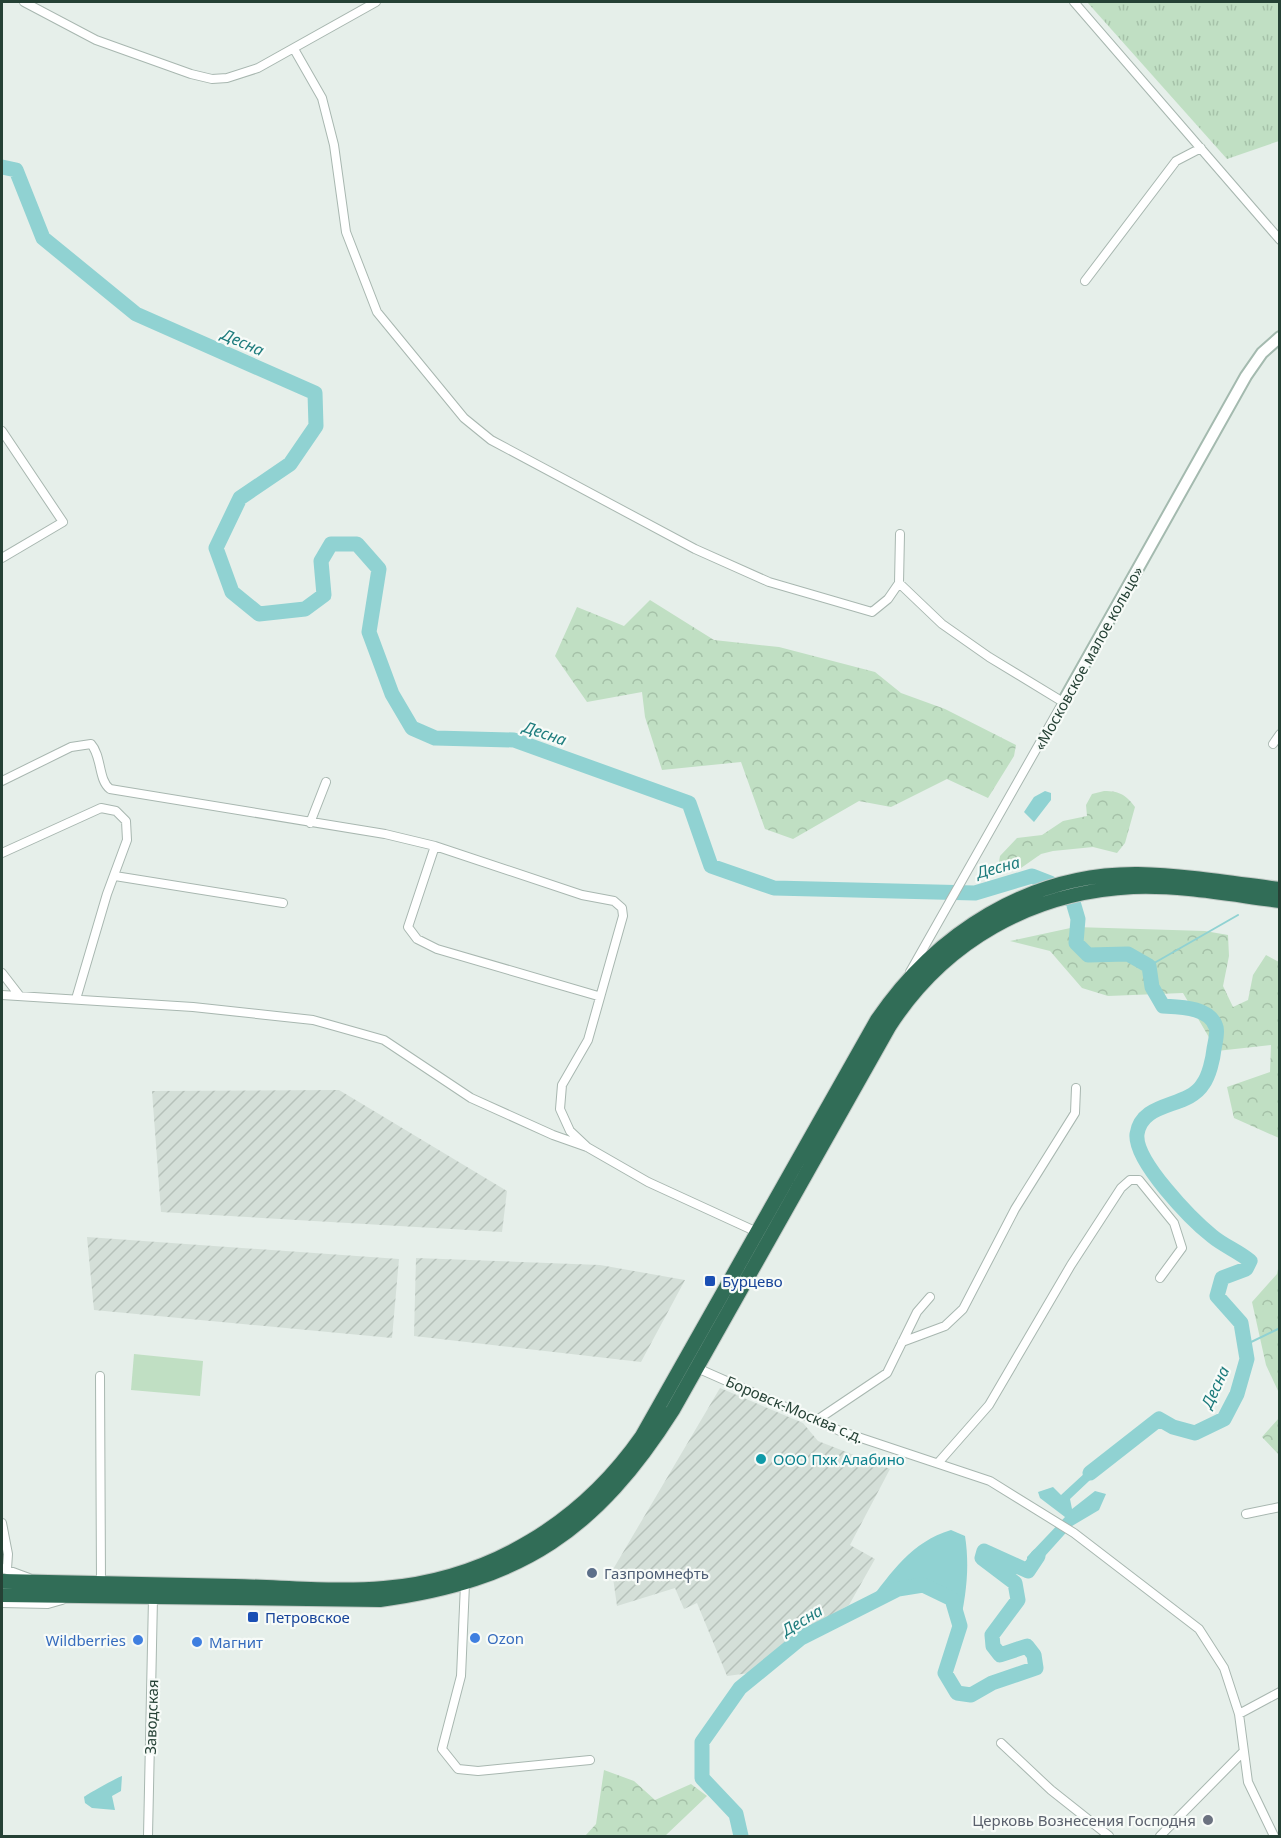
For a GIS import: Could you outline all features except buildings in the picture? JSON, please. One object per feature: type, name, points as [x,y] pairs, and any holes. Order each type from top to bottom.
[{"type":"highway","points":[[2,1595],[380,1600],[430,1593],[465,1584],[530,1556],[590,1514],[627,1477],[648,1449],[697,1368],[894,1019],[963,938],[990,912],[1049,887],[1103,876],[1280,901]]},
{"type":"highway","points":[[1137,880],[1205,879],[1280,889]]},
{"type":"highway","points":[[3,1573],[38,1581],[384,1588],[453,1575],[525,1546],[579,1508],[630,1454],[662,1404],[756,1232],[877,1020],[902,985],[963,938]]},
{"type":"street","points":[[24,2],[96,40],[191,74],[212,79],[240,75],[294,49],[376,2]]},
{"type":"street","points":[[1074,2],[1280,240]]},
{"type":"street","points":[[294,49],[322,98],[334,145],[346,232],[377,312],[464,418],[491,440],[694,549],[769,582],[872,612],[888,599],[898,583],[900,534]]},
{"type":"street","points":[[1085,281],[1176,161],[1201,148]]},
{"type":"street","name":"«Московское малое кольцо»","points":[[902,985],[1246,376],[1262,353],[1280,337]]},
{"type":"street","points":[[2,431],[63,522],[2,558]]},
{"type":"street","points":[[898,583],[942,624],[988,657],[1063,702]]},
{"type":"street","points":[[1273,744],[1280,734]]},
{"type":"street","points":[[2,782],[71,747],[88,743],[97,754],[104,783],[110,789],[385,834],[435,846],[582,895],[619,904],[623,916],[598,996],[588,1040],[562,1085],[560,1109],[570,1131],[587,1147]]},
{"type":"street","points":[[310,823],[326,782]]},
{"type":"street","points":[[2,853],[101,808],[112,809],[122,815],[128,829],[76,999]]},
{"type":"street","points":[[435,846],[408,927],[417,939],[451,954],[598,996]]},
{"type":"street","points":[[115,876],[283,903]]},
{"type":"street","points":[[2,973],[19,995]]},
{"type":"street","points":[[2,995],[193,1007],[313,1020],[384,1040],[471,1098],[553,1136],[587,1147],[648,1182],[756,1232]]},
{"type":"street","points":[[902,1342],[945,1326],[963,1309],[1015,1209],[1075,1113],[1076,1088]]},
{"type":"street","points":[[938,1463],[989,1405],[1071,1265],[1121,1188],[1130,1180],[1139,1180],[1174,1223],[1182,1248],[1160,1278]]},
{"type":"street","points":[[816,1420],[888,1373],[917,1312],[930,1297]]},
{"type":"street","name":"Боровск-Москва с.д.","points":[[697,1368],[816,1420],[990,1481],[1057,1522],[1133,1576],[1199,1629],[1224,1668],[1239,1714]]},
{"type":"street","points":[[100,1377],[101,1582]]},
{"type":"street","points":[[1246,1514],[1280,1507]]},
{"type":"street","points":[[2,1522],[8,1554],[3,1573]]},
{"type":"street","points":[[465,1584],[461,1676],[442,1749],[458,1769],[478,1771],[590,1760]]},
{"type":"street","points":[[2,1603],[48,1604],[75,1596]]},
{"type":"street","name":"Заводская","points":[[148,1836],[153,1598]]},
{"type":"street","points":[[1274,1836],[1248,1782],[1242,1753],[1239,1714],[1280,1692]]},
{"type":"street","points":[[1001,1743],[1051,1790],[1108,1836]]},
{"type":"street","points":[[1160,1836],[1242,1753]]},
{"type":"shaded area","points":[[339,1090],[507,1191],[502,1232],[161,1212],[152,1091]]},
{"type":"shaded area","points":[[87,1237],[399,1259],[392,1338],[94,1310]]},
{"type":"shaded area","points":[[416,1258],[600,1265],[685,1280],[641,1362],[414,1336]]},
{"type":"shaded area","points":[[720,1388],[803,1423],[818,1441],[890,1469],[850,1545],[875,1559],[849,1605],[798,1633],[750,1673],[727,1676],[697,1603],[684,1609],[675,1588],[617,1606],[612,1571]]},
{"type":"green space","points":[[1087,2],[1279,2],[1279,141],[1227,159]]},
{"type":"green space","points":[[650,600],[714,640],[779,647],[875,672],[901,693],[945,709],[1016,745],[1014,756],[988,798],[947,779],[891,807],[859,801],[793,839],[765,829],[741,762],[662,770],[645,717],[642,692],[587,702],[555,656],[577,607],[624,626]]},
{"type":"green space","points":[[1104,791],[1122,795],[1129,799],[1135,807],[1125,843],[1117,853],[1093,847],[1053,851],[1041,854],[1021,868],[997,874],[1000,856],[1017,838],[1042,835],[1063,821],[1087,816],[1086,805],[1092,794]]},
{"type":"green space","points":[[1075,927],[1205,931],[1228,935],[1229,956],[1223,986],[1233,1007],[1248,1000],[1253,975],[1266,955],[1279,962],[1279,1138],[1234,1118],[1227,1087],[1270,1072],[1271,1045],[1217,1051],[1183,993],[1108,996],[1082,988],[1050,951],[1010,941]]},
{"type":"green space","points":[[1279,1264],[1279,1393],[1266,1365],[1252,1302],[1277,1274]]},
{"type":"green space","points":[[134,1354],[203,1361],[200,1396],[131,1390]]},
{"type":"green space","points":[[1279,1418],[1279,1455],[1262,1437]]},
{"type":"green space","points":[[604,1770],[634,1781],[655,1800],[691,1784],[707,1796],[665,1836],[585,1836],[596,1824]]},
{"type":"water","points":[[1045,791],[1051,793],[1051,800],[1034,822],[1024,812],[1034,797]]},
{"type":"water","points":[[1099,1460],[1106,1460],[1107,1464],[1070,1499],[1072,1509],[1095,1491],[1106,1494],[1099,1510],[1072,1526],[1036,1566],[1028,1571],[1027,1557],[1065,1517],[1040,1498],[1038,1492],[1053,1487],[1061,1495]]},
{"type":"water","points":[[951,1530],[965,1536],[967,1559],[964,1605],[959,1628],[951,1599],[923,1585],[898,1589],[867,1604],[913,1550],[937,1535]]},
{"type":"water","points":[[122,1776],[121,1791],[112,1796],[115,1810],[92,1808],[85,1803],[84,1797]]},
{"type":"waterway","name":"Десна","points":[[2,167],[16,170],[43,238],[136,314],[315,393],[316,426],[290,464],[240,498],[216,548],[232,592],[259,614],[305,609],[324,595],[321,561],[331,544],[357,544],[379,569],[369,632],[392,694],[412,728],[435,738],[514,740],[689,803],[711,866],[774,888],[975,893],[1032,876],[1050,883],[1073,902],[1078,919],[1076,943],[1088,955],[1128,954],[1149,966],[1152,987],[1163,1006],[1194,1009],[1208,1015],[1213,1020],[1217,1029],[1216,1038],[1210,1067],[1203,1084],[1187,1098],[1147,1115],[1137,1134],[1145,1159],[1154,1174],[1179,1204],[1212,1236],[1250,1261],[1246,1269],[1222,1278],[1217,1296],[1241,1323],[1247,1359],[1237,1394],[1224,1419],[1195,1433],[1173,1427],[1159,1419],[1090,1473]]},
{"type":"waterway","points":[[1149,966],[1238,915]]},
{"type":"waterway","points":[[1245,1345],[1280,1328]]},
{"type":"waterway","name":"Десна","points":[[741,1836],[736,1814],[702,1778],[702,1742],[740,1688],[801,1638],[898,1589],[923,1585],[952,1599],[960,1626],[945,1673],[957,1693],[971,1695],[992,1683],[1036,1668],[1034,1655],[1027,1646],[1000,1655],[993,1646],[992,1635],[1018,1600],[1015,1583],[982,1558],[984,1551],[1028,1571],[1038,1556]]},
{"type":"place","name":"Бурцево","points":[[710,1281]]},
{"type":"place","name":"ООО Пхк Алабино","points":[[761,1459]]},
{"type":"place","name":"Газпромнефть","points":[[592,1573]]},
{"type":"place","name":"Петровское","points":[[253,1617]]},
{"type":"place","name":"Ozon","points":[[475,1638]]},
{"type":"place","name":"Wildberries","points":[[138,1640]]},
{"type":"place","name":"Магнит","points":[[197,1642]]},
{"type":"place","name":"Церковь Вознесения Господня","points":[[1208,1820]]}]
